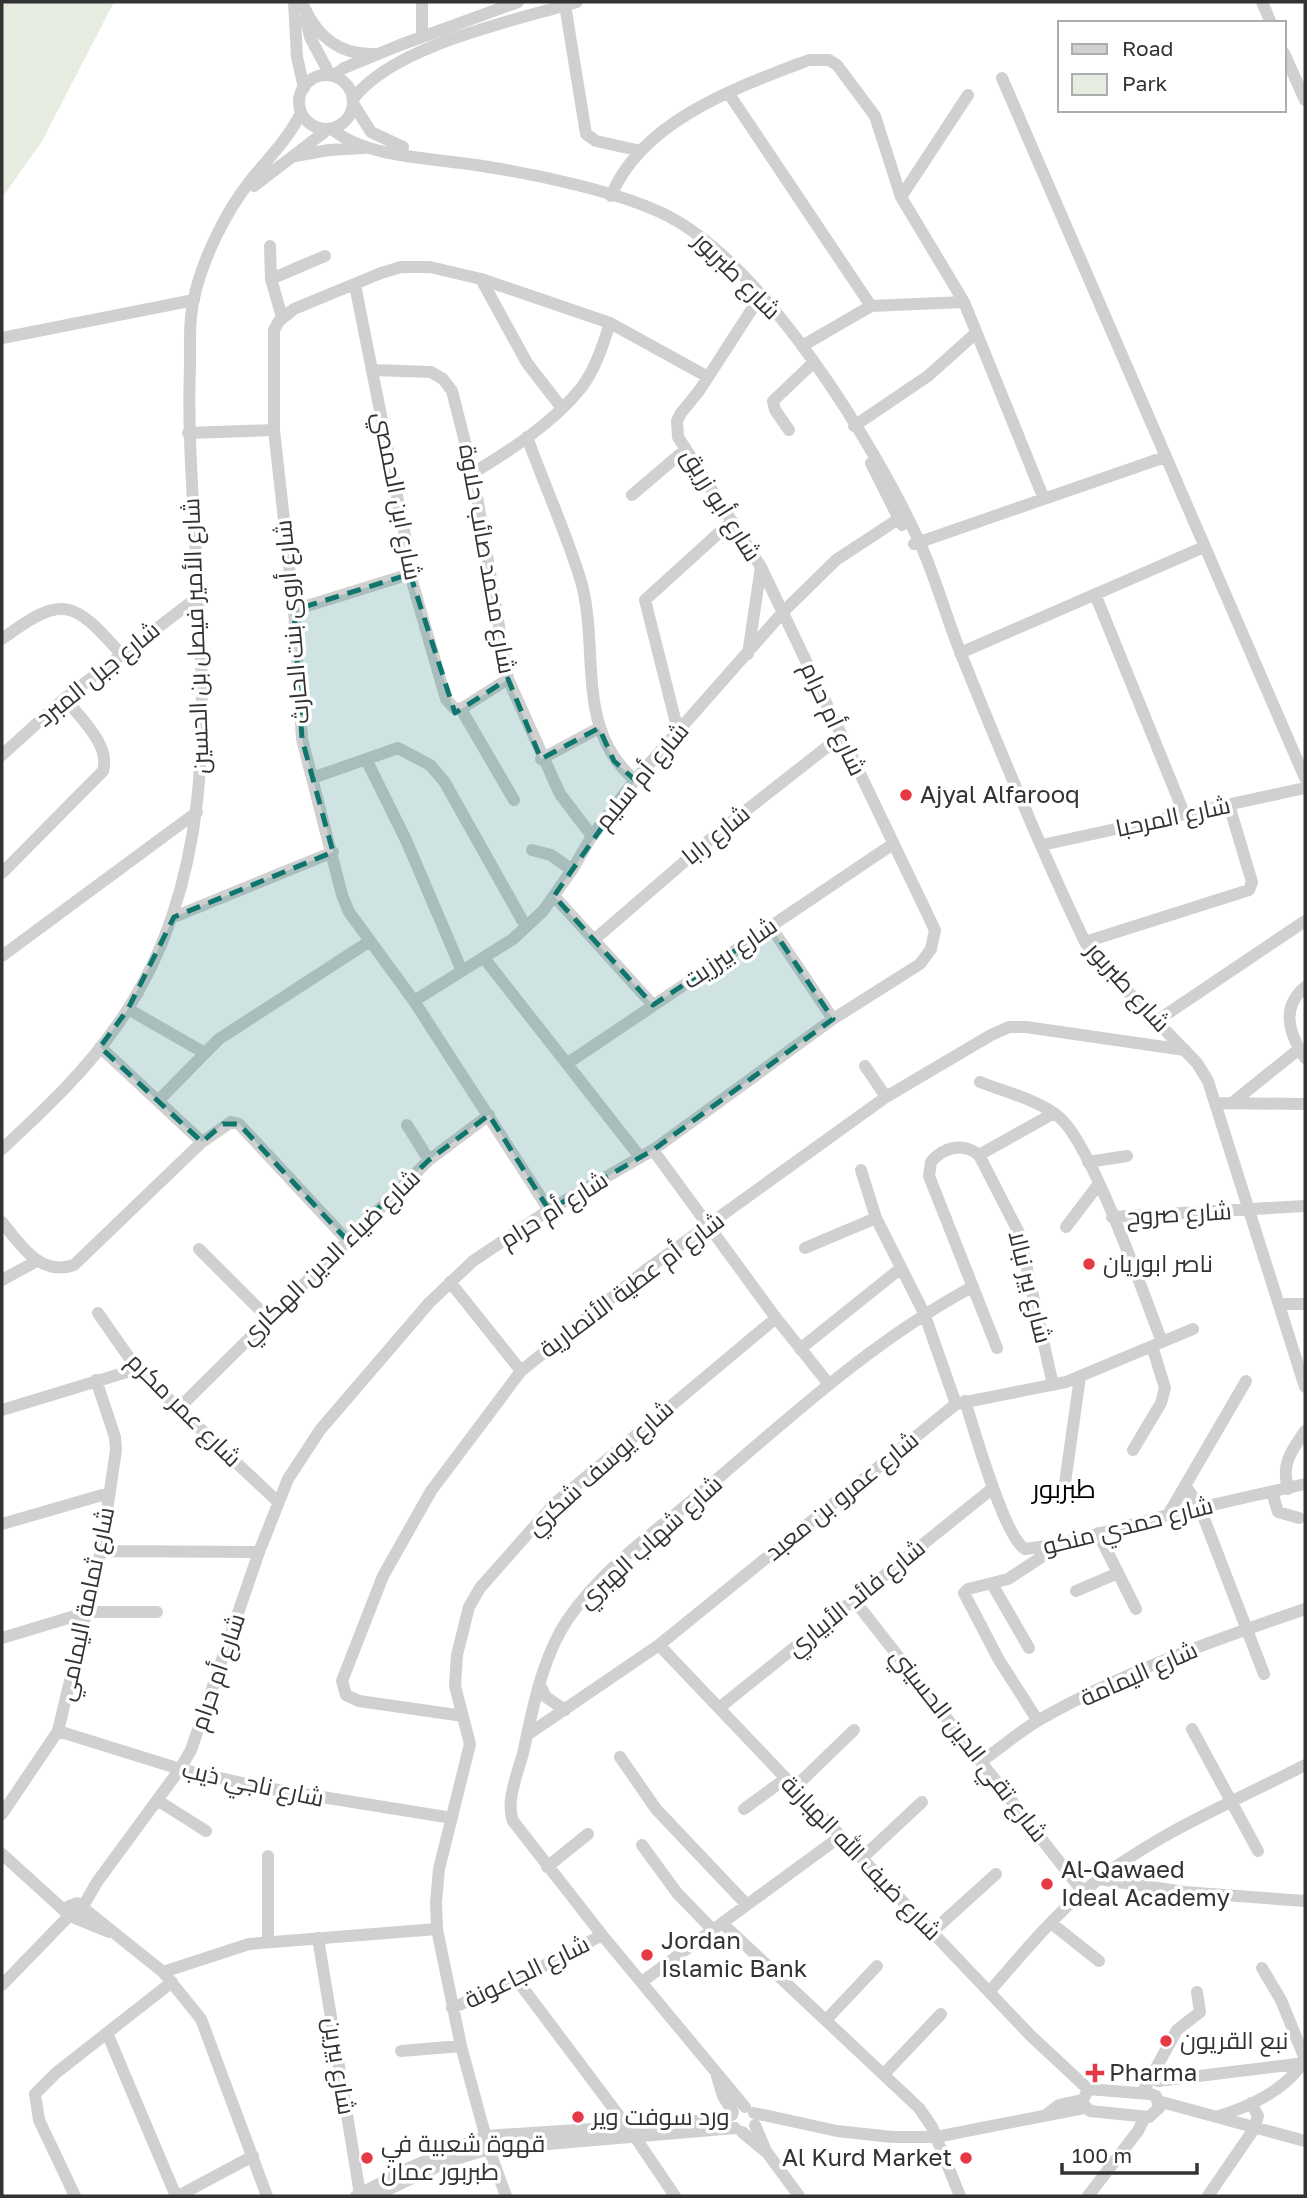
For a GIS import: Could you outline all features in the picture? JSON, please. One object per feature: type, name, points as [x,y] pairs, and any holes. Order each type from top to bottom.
[{"type":"street","points":[[422,2],[422,36]]},
{"type":"street","points":[[518,2],[422,36],[344,68],[332,76],[315,78],[304,88],[299,100],[301,113],[311,125],[329,130],[347,121],[354,102],[376,76],[410,57],[484,29],[571,4],[586,134],[596,141],[641,150]]},
{"type":"street","points":[[1262,2],[1270,21]]},
{"type":"street","points":[[301,4],[312,24],[332,44],[355,52],[379,54]]},
{"type":"street","points":[[301,4],[310,37],[332,76],[347,85],[354,102]]},
{"type":"street","points":[[301,4],[297,57],[304,88]]},
{"type":"street","points":[[1286,57],[1305,100]]},
{"type":"street","points":[[611,197],[625,168],[641,150],[689,114],[810,60],[829,60],[855,85],[875,116],[901,197],[964,302],[1044,499]]},
{"type":"street","points":[[1002,78],[1203,547],[1304,774]]},
{"type":"street","points":[[729,94],[871,306]]},
{"type":"street","points":[[901,197],[968,95]]},
{"type":"street","name":"شارع طبربور","points":[[354,102],[363,124],[380,139],[440,159]]},
{"type":"street","name":"شارع الأمير فيصل بن الحسين","points":[[2,1149],[52,1100],[100,1047],[128,1009],[174,917],[197,811],[203,732],[188,433],[194,300],[211,251],[240,197],[287,136],[301,113]]},
{"type":"street","name":"شارع طبربور","points":[[329,130],[371,148],[523,173],[653,209],[685,226],[712,247],[761,295],[802,346],[857,430],[917,547],[1085,942],[1105,969],[1158,1020],[1202,1069],[1216,1103],[1247,1210],[1302,1363],[1305,1386]]},
{"type":"street","name":"شارع الأمير فيصل بن الحسين","points":[[240,197],[288,158],[329,130]]},
{"type":"street","points":[[288,158],[329,150],[371,148]]},
{"type":"street","points":[[270,246],[271,279],[282,317],[294,309],[392,269],[411,266],[481,279],[611,323],[708,377]]},
{"type":"street","points":[[271,279],[325,256]]},
{"type":"street","points":[[481,279],[527,363],[561,407]]},
{"type":"street","name":"شارع ابن الحمصي","points":[[355,285],[410,574],[455,707],[514,800]]},
{"type":"street","name":"شارع أبو زريق","points":[[761,295],[677,421],[678,437],[761,567],[783,612]]},
{"type":"street","points":[[2,338],[194,300]]},
{"type":"street","points":[[802,346],[871,306],[964,302]]},
{"type":"street","name":"شارع أروى بنت الحارث","points":[[282,317],[273,336],[274,430],[294,611],[302,739],[345,905],[414,1001],[549,1210]]},
{"type":"street","points":[[474,473],[527,437],[561,407],[587,378],[611,323]]},
{"type":"street","points":[[857,430],[928,376],[976,334]]},
{"type":"street","points":[[789,430],[775,410],[774,401],[814,362]]},
{"type":"street","name":"شارع محمد صائب حلاوة","points":[[373,370],[431,372],[443,379],[454,396],[474,473],[508,679],[541,759],[566,804],[592,835]]},
{"type":"street","points":[[188,433],[274,430]]},
{"type":"street","points":[[527,437],[580,579],[599,728],[614,761],[635,780]]},
{"type":"street","points":[[632,495],[686,449]]},
{"type":"street","points":[[917,547],[954,531],[1165,457]]},
{"type":"street","name":"شارع أم سليم","points":[[414,1001],[484,958],[526,927],[554,895],[592,835],[635,780],[748,655],[783,612],[814,579],[901,514]]},
{"type":"street","points":[[678,731],[645,600],[732,521]]},
{"type":"street","points":[[960,653],[1203,547]]},
{"type":"street","points":[[748,655],[761,567]]},
{"type":"street","points":[[294,611],[410,574]]},
{"type":"street","points":[[1095,594],[1184,813]]},
{"type":"street","name":"شارع جبل المبرد","points":[[2,755],[65,698],[198,597]]},
{"type":"street","points":[[2,639],[49,611],[72,609],[92,621],[121,654]]},
{"type":"street","name":"شارع أم حرام","points":[[2,1985],[75,1910],[180,1769],[201,1726],[258,1552],[277,1501],[296,1463],[320,1430],[450,1282],[473,1261],[549,1210],[653,1150],[833,1019],[920,964],[934,942],[934,930],[783,612]]},
{"type":"street","points":[[455,707],[508,679]]},
{"type":"street","points":[[2,873],[103,771],[105,759],[99,743],[65,698]]},
{"type":"street","points":[[541,759],[599,728]]},
{"type":"street","name":"شارع رابا","points":[[595,939],[720,830],[841,736]]},
{"type":"street","points":[[312,778],[367,761],[392,749],[403,749],[439,774],[526,927]]},
{"type":"street","points":[[367,761],[406,840],[463,971]]},
{"type":"street","name":"شارع المرحبا","points":[[1042,845],[1305,788]]},
{"type":"street","points":[[1085,942],[1249,890],[1252,882],[1229,805]]},
{"type":"street","points":[[2,956],[197,811]]},
{"type":"street","name":"شارع بيرزيت","points":[[568,1063],[893,844]]},
{"type":"street","points":[[532,850],[557,858],[572,870]]},
{"type":"street","points":[[174,917],[333,852]]},
{"type":"street","points":[[554,895],[653,1005]]},
{"type":"street","points":[[1158,1020],[1305,921]]},
{"type":"street","points":[[771,927],[833,1019]]},
{"type":"street","points":[[158,1101],[203,1052],[240,1024],[370,941]]},
{"type":"street","points":[[484,958],[640,1157]]},
{"type":"street","points":[[1232,1103],[1302,1054],[1288,1017],[1290,1006],[1305,987]]},
{"type":"street","points":[[128,1009],[203,1052]]},
{"type":"street","name":"شارع أم عطية الأنصارية","points":[[463,1716],[359,1701],[343,1691],[342,1681],[383,1576],[430,1490],[521,1371],[612,1295],[886,1097],[991,1035],[1009,1027],[1185,1050]]},
{"type":"street","points":[[100,1047],[202,1142]]},
{"type":"street","points":[[865,1066],[886,1097]]},
{"type":"street","points":[[980,1082],[1054,1113],[1067,1125],[1088,1161],[1112,1217],[1157,1344],[1165,1388],[1133,1450]]},
{"type":"street","points":[[1216,1103],[1305,1104]]},
{"type":"street","points":[[997,1348],[928,1170],[934,1158],[949,1149],[966,1148],[979,1155],[1054,1113]]},
{"type":"street","name":"شارع ضياء الدين الهكاري","points":[[179,1408],[346,1239],[429,1160],[489,1115]]},
{"type":"street","points":[[2,1280],[35,1262],[64,1267],[74,1265],[202,1142],[223,1124],[231,1122],[239,1125],[346,1239]]},
{"type":"street","points":[[407,1125],[429,1160]]},
{"type":"street","points":[[653,1150],[707,1227],[828,1383]]},
{"type":"street","name":"شارع بير نبالا","points":[[979,1155],[1019,1233],[1053,1385]]},
{"type":"street","points":[[1088,1161],[1127,1156]]},
{"type":"street","name":"شارع حمدي منكو","points":[[861,1170],[876,1218],[924,1313],[1016,1541],[1030,1550],[1305,1484]]},
{"type":"street","points":[[1066,1227],[1098,1185]]},
{"type":"street","name":"شارع صروح","points":[[1112,1217],[1305,1206]]},
{"type":"street","points":[[805,1248],[876,1218]]},
{"type":"street","points":[[2,1222],[35,1262]]},
{"type":"street","points":[[199,1249],[268,1318]]},
{"type":"street","points":[[800,1349],[901,1268]]},
{"type":"street","points":[[450,1282],[521,1371]]},
{"type":"street","name":"شارع شهاب الهبري","points":[[746,2116],[723,2096],[717,2075],[643,1981],[547,1867],[511,1815],[540,1685],[561,1629],[588,1594],[663,1524],[828,1383],[924,1313],[972,1287]]},
{"type":"street","points":[[1279,1304],[1305,1304]]},
{"type":"street","name":"شارع عمر مكرم","points":[[98,1313],[137,1369],[277,1501]]},
{"type":"street","name":"شارع يوسف شكري","points":[[506,2196],[487,2143],[461,2046],[437,1928],[438,1878],[469,1753],[470,1737],[456,1686],[457,1655],[469,1607],[480,1588],[555,1503],[776,1318]]},
{"type":"street","name":"شارع عمرو بن معبد","points":[[527,1735],[659,1645],[960,1403],[1053,1385],[1080,1377],[1193,1329]]},
{"type":"street","points":[[2,1410],[137,1369]]},
{"type":"street","points":[[1065,1483],[1080,1377]]},
{"type":"street","name":"شارع ثمامة اليمامي","points":[[2,1814],[58,1731],[88,1612],[101,1551],[115,1442],[96,1380]]},
{"type":"street","points":[[1168,1515],[1246,1381]]},
{"type":"street","points":[[1288,1489],[1284,1474],[1286,1460],[1305,1431]]},
{"type":"street","points":[[1185,1485],[1200,1508],[1264,1674]]},
{"type":"street","name":"شارع فائد الأبياري","points":[[719,1708],[993,1488]]},
{"type":"street","points":[[1272,1492],[1278,1512],[1299,1518]]},
{"type":"street","points":[[2,1524],[109,1493]]},
{"type":"street","points":[[1098,1533],[1136,1609]]},
{"type":"street","points":[[1038,1721],[999,1660],[965,1598],[968,1589],[992,1584],[1023,1571],[1060,1544]]},
{"type":"street","points":[[101,1551],[258,1552]]},
{"type":"street","points":[[1076,1591],[1118,1573]]},
{"type":"street","points":[[992,1584],[1029,1647]]},
{"type":"street","name":"شارع تقي الدين الحسيني","points":[[854,1600],[983,1760],[1083,1892]]},
{"type":"street","name":"شارع اليمامة","points":[[983,1760],[1038,1721],[1124,1678],[1246,1629],[1305,1609]]},
{"type":"street","points":[[2,1638],[88,1612],[157,1612]]},
{"type":"street","name":"شارع ضيف الله الهبارنة","points":[[659,1645],[1065,2070],[1084,2098]]},
{"type":"street","points":[[540,1685],[546,1697],[565,1710]]},
{"type":"street","points":[[1192,1729],[1258,1851]]},
{"type":"street","points":[[744,1809],[789,1783],[854,1730]]},
{"type":"street","name":"شارع ناجي ذيب","points":[[58,1731],[180,1769],[331,1801],[452,1818]]},
{"type":"street","points":[[620,1757],[656,1809],[747,1905]]},
{"type":"street","points":[[989,1992],[1051,1923],[1083,1892],[1119,1865],[1163,1837],[1305,1765]]},
{"type":"street","points":[[157,1800],[206,1831]]},
{"type":"street","points":[[862,1857],[922,1802]]},
{"type":"street","points":[[547,1867],[588,1834]]},
{"type":"street","points":[[643,1981],[841,1836]]},
{"type":"street","points":[[642,1844],[677,1893],[826,2020],[919,2108],[936,2137],[960,2196]]},
{"type":"street","points":[[2,1853],[33,1881],[119,1937],[168,1977],[201,2019],[267,2196]]},
{"type":"street","points":[[268,1856],[268,1941]]},
{"type":"street","points":[[2,1861],[15,1866]]},
{"type":"street","points":[[1119,1865],[1145,1885]]},
{"type":"street","points":[[933,1931],[996,1874]]},
{"type":"street","points":[[1100,1879],[1204,1894],[1305,1900]]},
{"type":"street","points":[[1051,1923],[1099,1961]]},
{"type":"street","points":[[75,2196],[38,2120],[35,2094],[50,2078],[107,2033],[168,1977],[226,1949],[268,1941],[437,1928]]},
{"type":"street","name":"شارع الجاعونة","points":[[452,2008],[517,1980],[602,1935]]},
{"type":"street","name":"شارع بيرين","points":[[318,1938],[358,2195]]},
{"type":"street","points":[[826,2020],[877,1966]]},
{"type":"street","points":[[1262,1968],[1281,2000],[1305,2062]]},
{"type":"street","points":[[517,1980],[631,2132],[675,2196]]},
{"type":"street","points":[[631,2132],[746,2116],[865,2135],[936,2137],[1047,2114],[1059,2105],[1084,2098],[1142,2093],[1157,2075],[1180,2026],[1200,2012],[1196,1992]]},
{"type":"street","points":[[884,2074],[942,2014]]},
{"type":"street","points":[[107,2033],[177,2196],[253,2156]]},
{"type":"street","points":[[401,2052],[461,2046]]},
{"type":"street","points":[[1157,2075],[1305,2062]]},
{"type":"street","points":[[1216,2117],[1251,2103],[1288,2081],[1305,2062]]},
{"type":"street","points":[[1088,2196],[1154,2106],[1157,2075]]},
{"type":"street","points":[[1142,2093],[1154,2106]]},
{"type":"street","points":[[1084,2098],[1184,2110],[1305,2141]]},
{"type":"street","points":[[1208,2196],[1254,2129],[1258,2116],[1251,2103]]},
{"type":"street","points":[[358,2195],[411,2167],[487,2143],[631,2132],[750,2130],[746,2116]]},
{"type":"street","points":[[738,2130],[746,2116]]},
{"type":"street","points":[[746,2116],[766,2151],[799,2196]]},
{"type":"street","points":[[738,2130],[766,2151]]},
{"type":"street","points":[[374,2196],[487,2143]]},
{"type":"highlighted area","points":[[410,574],[455,713],[508,679],[541,759],[599,728],[614,761],[635,780],[554,896],[653,1005],[771,927],[833,1019],[653,1150],[549,1210],[489,1115],[429,1160],[346,1239],[239,1124],[223,1124],[202,1142],[100,1047],[128,1009],[174,917],[333,852],[302,739],[294,610]]},
{"type":"green space","points":[[2,2],[114,2],[42,141],[2,198]]},
{"type":"place","name":"Ajyal Alfarooq","points":[[906,795]]},
{"type":"place","name":"ناصر ابوريان","points":[[1089,1264]]},
{"type":"place","name":"Al-Qawaed Ideal Academy","points":[[1047,1884]]},
{"type":"place","name":"Jordan Islamic Bank","points":[[647,1955]]},
{"type":"place","name":"نبع القريون","points":[[1166,2041]]},
{"type":"place","name":"Pharma","points":[[1095,2073]]},
{"type":"place","name":"ورد سوفت وير","points":[[578,2117]]},
{"type":"place","name":"قهوة شعبية في طبربور عمان","points":[[367,2158]]},
{"type":"place","name":"Al Kurd Market","points":[[966,2158]]},
{"type":"district","name":"طبربور","points":[[1064,1489]]}]
